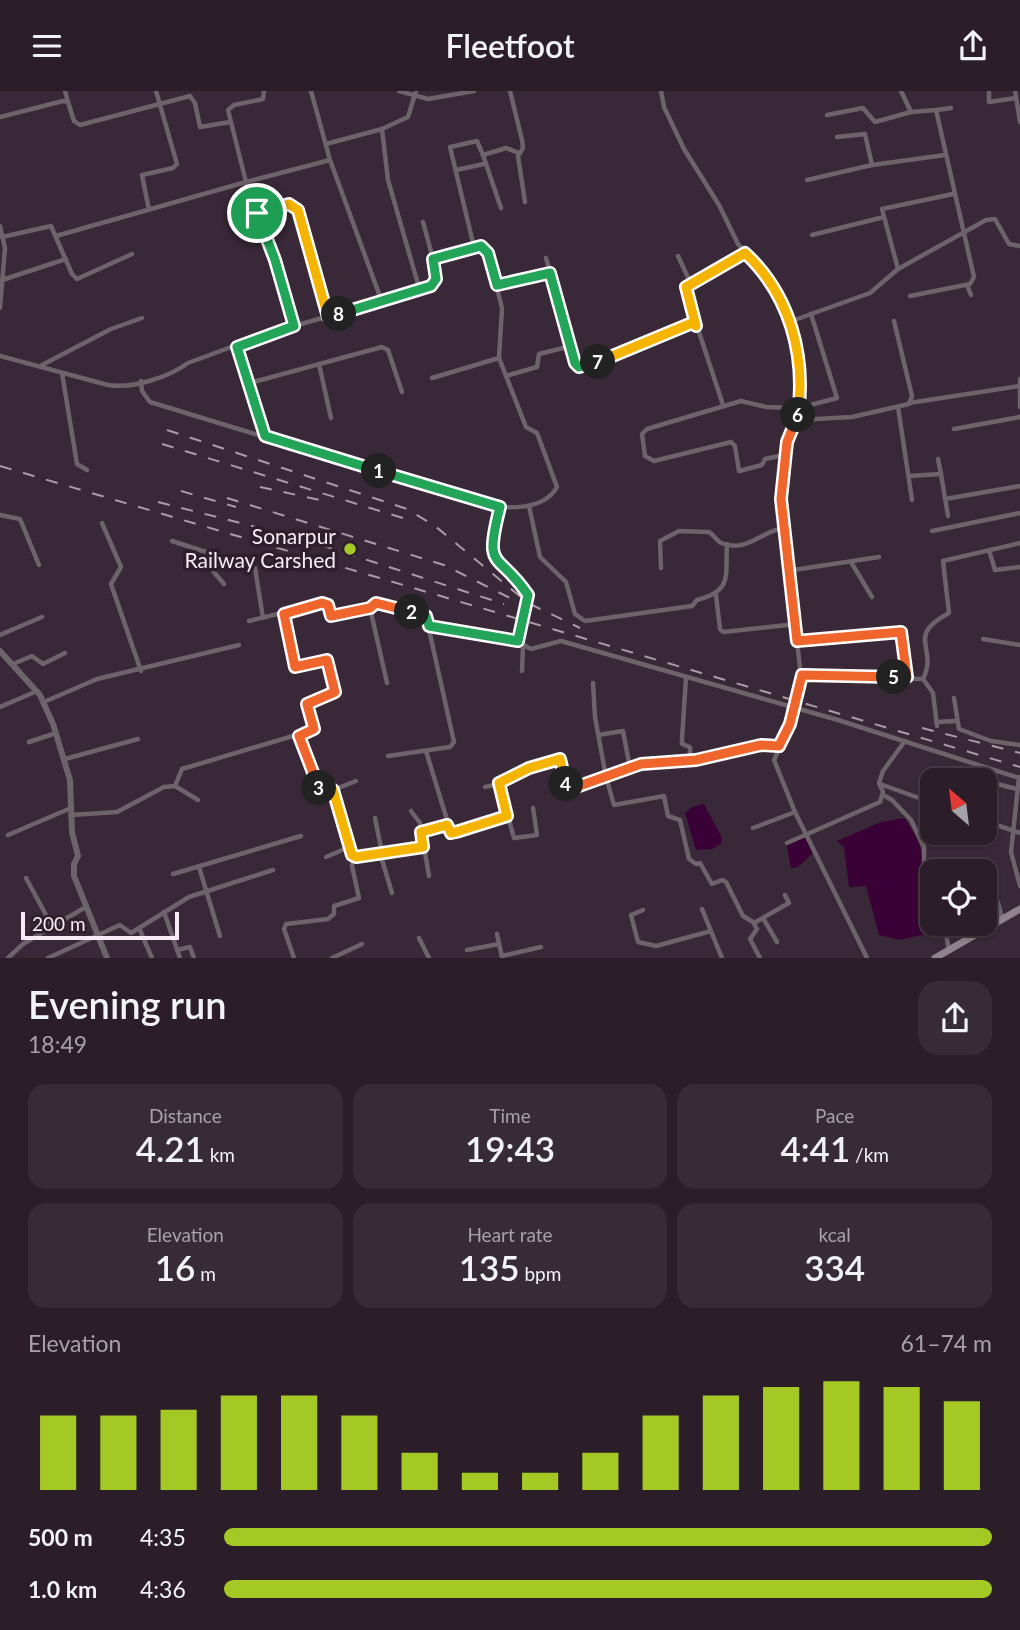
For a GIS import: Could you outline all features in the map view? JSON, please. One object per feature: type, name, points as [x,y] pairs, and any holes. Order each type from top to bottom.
[{"type":"main road","points":[[935,958],[1020,909]]},
{"type":"street","points":[[65,91],[74,121],[80,125],[190,96],[195,103],[200,127],[230,122]]},
{"type":"street","points":[[149,210],[142,175],[173,168],[177,164],[156,91]]},
{"type":"street","points":[[264,91],[263,99],[230,107],[230,122],[246,182],[275,260],[294,326]]},
{"type":"street","points":[[312,91],[330,160],[383,303]]},
{"type":"street","points":[[399,91],[414,97],[474,91]]},
{"type":"street","points":[[326,144],[382,129],[408,117],[416,91]]},
{"type":"street","points":[[510,91],[522,140],[523,148],[519,153],[525,202]]},
{"type":"street","points":[[661,91],[664,107],[684,149],[745,253],[767,278],[789,322],[800,354],[798,420],[784,455],[781,499],[787,571],[797,624],[802,675],[801,689],[790,724],[779,746],[775,765],[795,812],[867,958]]},
{"type":"street","points":[[901,91],[911,112]]},
{"type":"street","points":[[989,91],[989,102],[1016,98]]},
{"type":"street","points":[[1015,91],[1020,122]]},
{"type":"street","points":[[0,117],[57,102],[68,102]]},
{"type":"street","points":[[827,115],[863,108],[875,122],[911,112],[951,108]]},
{"type":"street","points":[[911,296],[967,285],[973,283],[974,277],[972,257],[962,233],[936,110]]},
{"type":"street","points":[[382,129],[388,180],[420,291]]},
{"type":"street","points":[[837,137],[865,134],[872,165]]},
{"type":"street","points":[[474,247],[450,147],[477,141],[501,208]]},
{"type":"street","points":[[483,155],[506,148],[519,153]]},
{"type":"street","points":[[807,180],[872,165],[945,155]]},
{"type":"street","points":[[56,236],[330,160]]},
{"type":"street","points":[[456,170],[484,164]]},
{"type":"street","points":[[898,269],[882,209],[953,194]]},
{"type":"street","points":[[257,213],[289,204],[298,210],[328,317]]},
{"type":"street","points":[[812,235],[884,217]]},
{"type":"street","points":[[789,322],[870,293],[898,269],[962,233],[995,219],[1009,244],[1020,246]]},
{"type":"street","points":[[0,356],[113,386],[179,371],[186,364],[294,326],[383,303],[435,283],[433,259],[423,222]]},
{"type":"street","points":[[2,237],[48,225],[77,279],[132,254]]},
{"type":"street","points":[[0,226],[0,308]]},
{"type":"street","points":[[141,381],[142,391],[150,402],[500,507],[529,506],[551,495],[557,483],[537,433],[526,427],[499,358],[502,320],[497,285],[486,250],[481,246],[474,247],[433,259]]},
{"type":"street","points":[[723,405],[696,326],[686,287],[745,253]]},
{"type":"street","points":[[678,256],[691,284]]},
{"type":"street","points":[[546,258],[577,366],[583,367],[631,350],[692,323],[696,326]]},
{"type":"street","points":[[2,281],[66,259]]},
{"type":"street","points":[[497,285],[550,273]]},
{"type":"street","points":[[967,285],[971,295]]},
{"type":"street","points":[[784,455],[765,459],[762,465],[739,471],[733,442],[664,460],[649,460],[645,456],[642,434],[644,430],[723,405],[745,401],[766,407],[799,408],[834,400],[838,396],[811,314]]},
{"type":"street","points":[[41,365],[111,330],[142,318]]},
{"type":"street","points":[[894,321],[912,396],[909,404]]},
{"type":"street","points":[[506,376],[537,367],[539,354],[571,346]]},
{"type":"street","points":[[237,347],[265,436]]},
{"type":"street","points":[[250,383],[386,348],[402,393]]},
{"type":"street","points":[[432,378],[499,358]]},
{"type":"street","points":[[319,364],[331,418]]},
{"type":"street","points":[[62,373],[77,464],[87,470]]},
{"type":"street","points":[[1020,379],[1020,407]]},
{"type":"street","points":[[798,420],[852,417],[909,404],[1020,386]]},
{"type":"street","points":[[898,407],[912,501]]},
{"type":"street","points":[[954,429],[1020,418]]},
{"type":"street","points":[[938,459],[948,516]]},
{"type":"street","points":[[909,476],[940,474]]},
{"type":"street","points":[[945,499],[1020,487]]},
{"type":"street","points":[[529,506],[540,557],[566,582],[579,618],[594,621],[692,606],[697,600],[716,594],[725,584],[727,544]]},
{"type":"street","points":[[500,507],[491,542],[493,553],[502,568],[528,595],[520,642],[522,671]]},
{"type":"street","points":[[932,531],[1020,513]]},
{"type":"street","points":[[0,515],[20,519],[39,565]]},
{"type":"street","points":[[102,523],[121,567],[111,584],[141,671]]},
{"type":"street","points":[[661,568],[660,541],[670,533],[709,532],[719,542],[727,544],[754,543],[766,531],[783,528]]},
{"type":"street","points":[[172,541],[255,568],[263,618]]},
{"type":"street","points":[[923,679],[928,670],[924,636],[929,623],[949,613],[943,561],[1020,543]]},
{"type":"street","points":[[989,550],[995,570],[1020,567]]},
{"type":"street","points":[[211,554],[213,571],[224,585]]},
{"type":"street","points":[[787,571],[879,557]]},
{"type":"street","points":[[851,562],[873,597]]},
{"type":"street","points":[[716,594],[720,629],[723,632],[797,624]]},
{"type":"street","points":[[248,621],[322,603],[328,605],[331,616],[370,608],[376,603],[426,616],[454,742],[450,747],[388,756]]},
{"type":"street","points":[[370,608],[387,683]]},
{"type":"street","points":[[175,786],[181,769],[299,736],[314,729],[307,704],[335,692],[327,660],[295,667],[284,614]]},
{"type":"street","points":[[0,635],[42,617]]},
{"type":"street","points":[[429,626],[520,642],[538,649],[561,642],[1019,776],[1011,852],[1020,886]]},
{"type":"street","points":[[797,641],[901,632],[907,677]]},
{"type":"street","points":[[983,639],[1020,645]]},
{"type":"street","points":[[44,702],[97,679],[141,671],[239,645]]},
{"type":"street","points":[[0,651],[37,691],[56,733],[65,759],[78,856],[73,872],[84,908],[107,958]]},
{"type":"street","points":[[13,664],[32,656],[43,664],[65,653]]},
{"type":"street","points":[[802,675],[923,679],[933,693],[937,724],[957,721]]},
{"type":"street","points":[[686,678],[682,744],[690,747],[690,760]]},
{"type":"street","points":[[593,683],[598,735],[614,805],[664,796],[668,816],[680,820],[690,859],[700,863],[712,884],[722,880],[726,882],[743,916],[754,923],[757,929],[750,939],[760,958]]},
{"type":"street","points":[[0,707],[37,691]]},
{"type":"street","points":[[954,698],[957,721],[964,732],[1020,745]]},
{"type":"street","points":[[598,735],[623,731],[630,768]]},
{"type":"street","points":[[29,742],[56,733]]},
{"type":"street","points":[[299,736],[320,789],[333,790],[356,781]]},
{"type":"street","points":[[65,759],[138,739]]},
{"type":"street","points":[[787,843],[806,832],[880,802],[883,795],[879,783],[883,771],[905,741]]},
{"type":"street","points":[[485,787],[529,768],[560,759],[568,790],[630,768],[663,761],[690,760],[761,745],[779,746]]},
{"type":"street","points":[[426,751],[451,833],[507,816]]},
{"type":"street","points":[[499,783],[514,838],[537,835],[533,808]]},
{"type":"street","points":[[879,783],[920,798]]},
{"type":"street","points":[[998,784],[1017,789]]},
{"type":"street","points":[[8,835],[71,812],[117,812],[164,787],[175,786],[198,800]]},
{"type":"street","points":[[294,958],[284,929],[286,924],[328,919],[334,914],[334,906],[359,898],[352,866],[353,857],[333,790]]},
{"type":"street","points":[[883,795],[892,800],[911,820],[924,847],[924,859]]},
{"type":"street","points":[[411,811],[420,823],[429,876]]},
{"type":"street","points":[[753,828],[795,812]]},
{"type":"street","points":[[375,818],[392,893]]},
{"type":"street","points":[[421,832],[447,825]]},
{"type":"street","points":[[998,826],[1020,833]]},
{"type":"street","points":[[173,874],[301,836]]},
{"type":"street","points":[[326,857],[349,847]]},
{"type":"street","points":[[353,857],[423,847]]},
{"type":"street","points":[[199,867],[220,936]]},
{"type":"street","points":[[48,958],[120,925],[129,933],[184,899],[273,870]]},
{"type":"street","points":[[26,878],[52,926]]},
{"type":"street","points":[[754,923],[789,904],[785,895]]},
{"type":"street","points":[[997,900],[1002,917]]},
{"type":"street","points":[[8,958],[23,944],[84,908]]},
{"type":"street","points":[[702,909],[722,958]]},
{"type":"street","points":[[643,910],[631,915],[639,942],[656,946],[711,931]]},
{"type":"street","points":[[164,912],[180,958]]},
{"type":"street","points":[[763,918],[777,941]]},
{"type":"street","points":[[139,928],[152,958]]},
{"type":"street","points":[[497,934],[502,957],[541,947]]},
{"type":"street","points":[[946,936],[948,950]]},
{"type":"street","points":[[419,938],[429,958]]},
{"type":"street","points":[[332,958],[362,944]]},
{"type":"street","points":[[467,950],[499,944]]},
{"type":"street","points":[[177,950],[190,947],[194,958]]},
{"type":"shaded area","points":[[704,804],[722,838],[721,844],[712,849],[696,850],[685,813],[692,807]]},
{"type":"shaded area","points":[[905,818],[919,844],[922,858],[920,935],[899,940],[879,935],[866,886],[849,887],[844,847],[837,841],[881,822]]},
{"type":"shaded area","points":[[805,835],[813,853],[798,867],[791,868],[786,842]]},
{"type":"railway","points":[[167,430],[407,509],[435,526],[528,603],[580,628]]},
{"type":"railway","points":[[162,444],[406,519]]},
{"type":"railway","points":[[0,466],[1020,767]]},
{"type":"railway","points":[[260,487],[329,502]]},
{"type":"railway","points":[[181,491],[236,507]]},
{"type":"railway","points":[[227,498],[444,565],[510,598]]},
{"type":"railway","points":[[158,502],[299,538],[504,604]]},
{"type":"railway","points":[[922,728],[1020,753]]},
{"type":"place","name":"Sonarpur Railway Carshed","points":[[350,549]]},
{"type":"route","points":[[289,204],[298,210],[328,317],[383,303],[431,286],[436,279],[433,259],[474,247],[484,247],[488,253],[497,285],[550,273],[575,363],[579,367],[631,350],[692,323],[696,326],[686,287],[745,253],[767,278],[782,305],[800,354],[802,373],[798,420],[787,442],[781,499],[797,641],[878,631],[901,632],[907,677],[802,675],[801,689],[790,724],[779,746],[761,745],[696,760],[676,759],[641,764],[568,790],[560,759],[529,768],[499,783],[507,816],[451,833],[447,825],[421,832],[423,847],[353,857],[333,790],[323,792],[316,784],[299,736],[313,730],[315,726],[307,704],[335,692],[328,662],[325,660],[295,667],[284,614],[326,603],[331,616],[370,608],[376,603],[426,616],[429,626],[518,641],[528,595],[502,568],[493,553],[491,542],[500,507],[476,502],[265,436],[237,347],[294,326],[275,260],[257,213],[289,204]]}]
